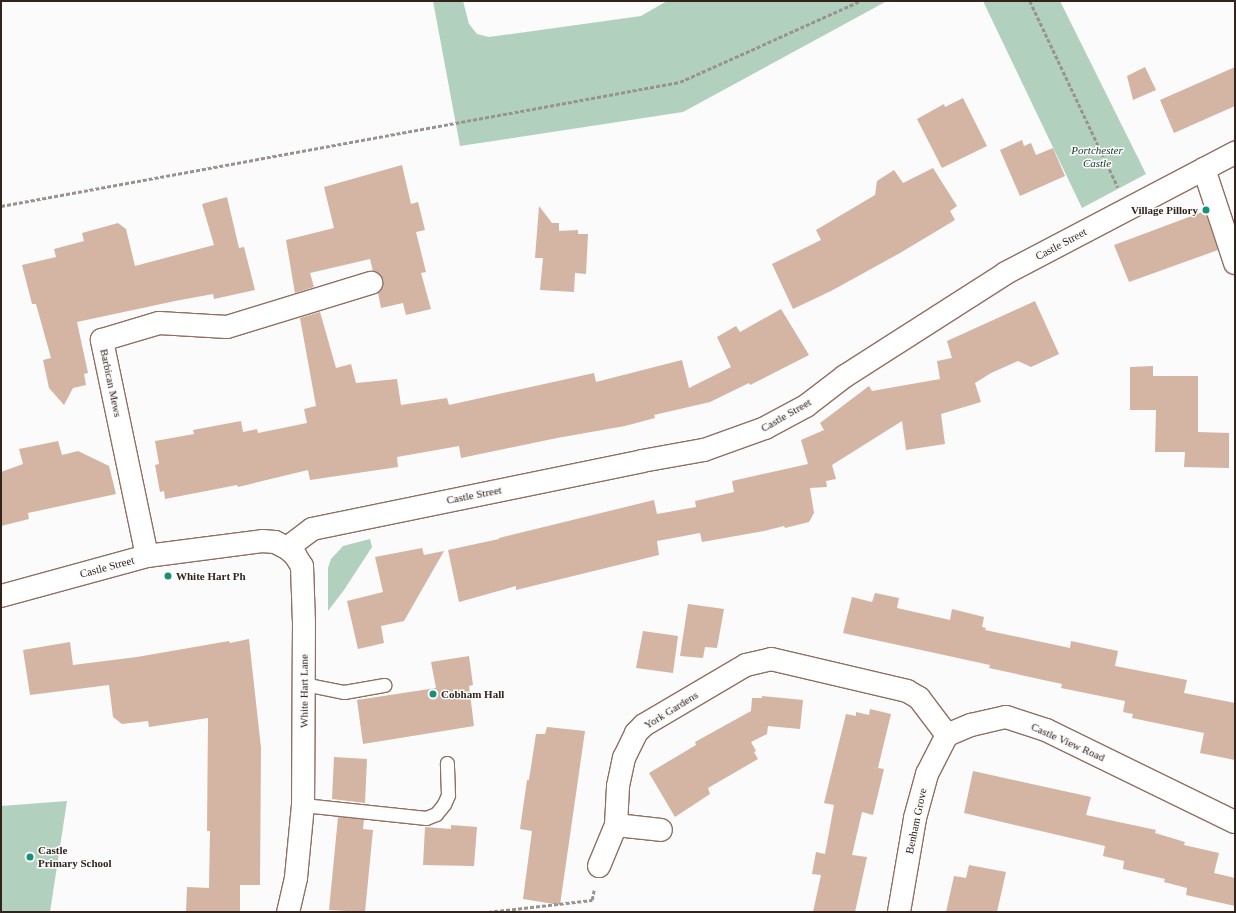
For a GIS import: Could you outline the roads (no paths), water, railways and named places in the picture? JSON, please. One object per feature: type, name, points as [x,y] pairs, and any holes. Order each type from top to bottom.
[{"type":"street","name":"Castle Street","points":[[287,548],[312,529],[642,461],[704,450],[765,428],[806,406],[845,376],[1006,273],[1235,153]]},
{"type":"street","points":[[1204,169],[1235,263]]},
{"type":"street","name":"Barbican Mews","points":[[147,556],[102,340],[159,323],[227,327],[371,283]]},
{"type":"street","name":"White Hart Lane","points":[[215,548],[262,541],[275,542],[287,548],[295,555],[302,566],[304,684],[303,805],[296,878],[288,912]]},
{"type":"street","name":"Castle Street","points":[[1,596],[147,556],[215,548]]},
{"type":"street","name":"York Gardens","points":[[599,866],[616,825],[618,786],[624,758],[636,733],[644,725],[746,665],[771,659],[907,691],[919,698],[947,735]]},
{"type":"street","name":"Castle View Road","points":[[947,735],[971,725],[1006,717],[1046,730],[1235,822]]},
{"type":"street","name":"Benham Grove","points":[[899,912],[915,818],[927,774],[947,735]]},
{"type":"street","points":[[616,825],[662,830]]},
{"type":"lane","points":[[304,684],[344,692],[384,685]]},
{"type":"lane","points":[[303,805],[426,818],[436,814],[448,796],[447,763]]},
{"type":"place","name":"Village Pillory","points":[[1206,210]]},
{"type":"place","name":"White Hart Ph","points":[[168,576]]},
{"type":"place","name":"Cobham Hall","points":[[433,694]]},
{"type":"place","name":"Castle Primary School","points":[[30,857]]},
{"type":"park label","name":"Portchester Castle","points":[[1097,157]]}]
